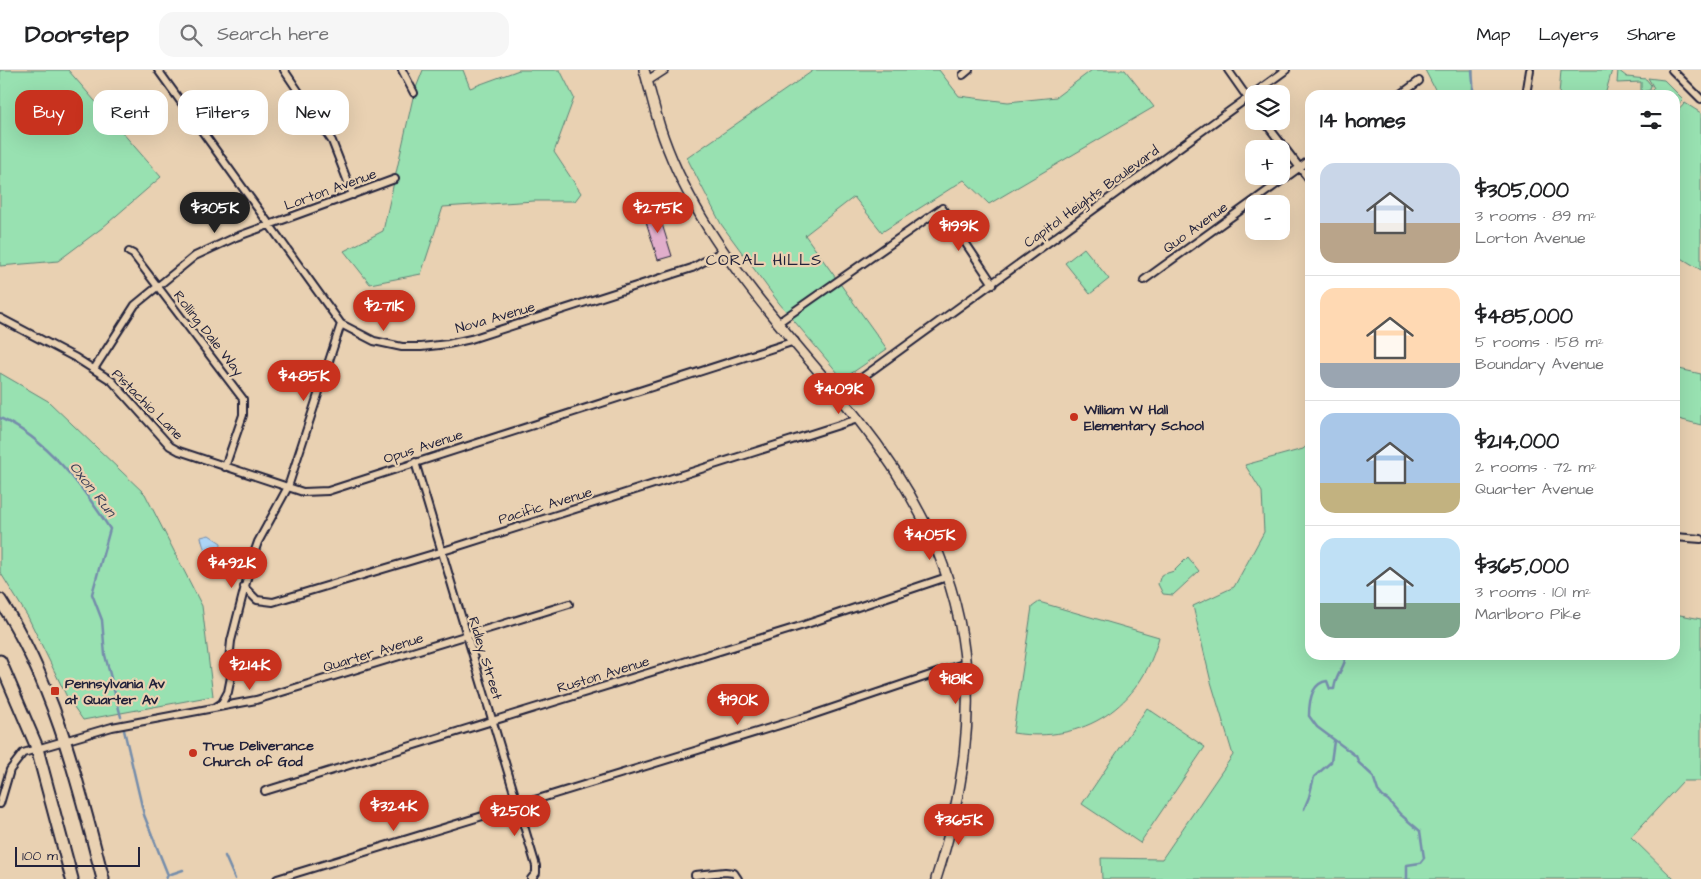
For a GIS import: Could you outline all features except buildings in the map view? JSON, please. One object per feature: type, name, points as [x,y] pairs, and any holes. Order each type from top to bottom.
[{"type":"highway","points":[[0,600],[38,673],[64,739],[103,879]]},
{"type":"highway","points":[[0,660],[37,748],[72,879]]},
{"type":"main road","points":[[644,70],[671,159],[701,216],[723,251],[858,419],[912,496],[940,555],[960,624],[966,663],[968,703],[965,757],[955,814],[936,879]]},
{"type":"street","name":"Nova Avenue","points":[[158,70],[341,324],[374,341],[402,347],[448,344],[692,268],[723,251]]},
{"type":"street","points":[[284,70],[332,141],[353,195]]},
{"type":"street","points":[[402,70],[414,93]]},
{"type":"street","points":[[648,81],[664,70]]},
{"type":"street","points":[[963,75],[969,70]]},
{"type":"street","points":[[1228,70],[1245,95]]},
{"type":"street","name":"Capitol Heights Boulevard","points":[[1265,85],[1286,70]]},
{"type":"street","points":[[1527,90],[1530,70]]},
{"type":"street","points":[[1672,70],[1701,99]]},
{"type":"street","points":[[1407,90],[1419,81]]},
{"type":"street","name":"Capitol Heights Boulevard","points":[[838,395],[1245,99]]},
{"type":"street","points":[[1271,130],[1305,175]]},
{"type":"street","name":"Quo Avenue","points":[[1144,280],[1305,164]]},
{"type":"street","name":"Lorton Avenue","points":[[94,369],[135,305],[205,250],[269,224],[394,179]]},
{"type":"street","points":[[779,322],[942,208],[993,284]]},
{"type":"street","name":"Rolling Dale Way","points":[[129,252],[244,399],[243,415],[225,467]]},
{"type":"street","name":"Pistachio Lane","points":[[0,318],[94,369],[120,389],[170,446],[225,467],[288,487]]},
{"type":"street","points":[[213,709],[222,703],[228,692],[231,677],[229,660],[231,641],[244,587],[258,542],[288,487],[341,324]]},
{"type":"street","name":"Opus Avenue","points":[[288,487],[303,492],[322,493],[795,341]]},
{"type":"street","name":"Pacific Avenue","points":[[244,587],[257,600],[273,602],[440,552],[858,419]]},
{"type":"street","name":"Ridley Street","points":[[415,462],[440,552],[534,862],[536,872],[531,879]]},
{"type":"street","points":[[1680,536],[1701,539]]},
{"type":"street","name":"Ruston Avenue","points":[[265,791],[804,625],[947,577]]},
{"type":"street","name":"Quarter Avenue","points":[[0,804],[10,770],[16,760],[23,753],[37,748],[112,726],[213,709],[292,690],[569,604]]},
{"type":"street","points":[[278,879],[809,716],[966,663]]},
{"type":"street","points":[[695,875],[725,872],[734,873],[738,879]]},
{"type":"green space","points":[[0,70],[68,70],[93,99],[93,135],[124,135],[161,177],[102,228],[58,261],[0,266]]},
{"type":"green space","points":[[423,70],[463,70],[470,88],[519,70],[560,70],[574,98],[554,152],[581,193],[575,201],[534,201],[443,207],[421,274],[370,284],[344,251],[383,231],[414,93]]},
{"type":"green space","points":[[814,70],[939,70],[959,96],[1008,102],[1056,97],[1092,70],[1125,70],[1154,107],[989,204],[964,180],[882,232],[854,197],[805,235],[887,349],[843,379],[779,303],[721,224],[687,158]]},
{"type":"green space","points":[[1425,70],[1473,70],[1472,90],[1435,90]]},
{"type":"green space","points":[[1561,70],[1612,70],[1606,90],[1559,90]]},
{"type":"green space","points":[[1618,70],[1627,77],[1646,79],[1651,85],[1650,90],[1641,90],[1641,82],[1617,83]]},
{"type":"green space","points":[[1648,78],[1664,80],[1674,90],[1652,90],[1654,88]]},
{"type":"green space","points":[[1685,103],[1701,113],[1701,270],[1680,257],[1680,108]]},
{"type":"green space","points":[[1084,248],[1109,279],[1090,294],[1065,263]]},
{"type":"green space","points":[[1680,369],[1701,374],[1701,425],[1680,419]]},
{"type":"green space","points":[[0,373],[48,401],[145,494],[202,606],[213,696],[83,720],[67,697],[28,617],[0,572]]},
{"type":"green space","points":[[1305,447],[1305,660],[1680,660],[1680,615],[1701,619],[1701,781],[1683,781],[1631,837],[1674,879],[1102,879],[1101,858],[1162,859],[1233,755],[1211,682],[1193,606],[1234,587],[1264,532],[1262,492],[1245,465]]},
{"type":"green space","points":[[1188,557],[1199,571],[1173,595],[1163,594],[1158,584],[1161,575],[1174,571]]},
{"type":"green space","points":[[1039,602],[1159,637],[1150,662],[1139,683],[1124,701],[1106,715],[1086,726],[1063,732],[1039,735],[1013,733],[1032,607]]},
{"type":"green space","points":[[1147,708],[1205,747],[1140,843],[1082,804]]},
{"type":"water","points":[[209,535],[221,543],[220,559],[216,566],[208,556],[201,537]]},
{"type":"waterway","points":[[1472,70],[1474,90]]},
{"type":"waterway","name":"Oxon Run","points":[[0,418],[17,427],[48,451],[76,481],[110,529],[92,594],[102,620],[105,655],[121,717]]},
{"type":"waterway","points":[[1345,660],[1334,689],[1330,689],[1327,681],[1317,686],[1314,690],[1310,700],[1309,716],[1317,727],[1356,756],[1359,763],[1373,776],[1378,791],[1383,797],[1420,831],[1424,858],[1420,863],[1407,865],[1407,879]]},
{"type":"waterway","name":"Oxon Run","points":[[124,730],[144,815],[168,875],[166,879]]},
{"type":"waterway","points":[[1304,809],[1314,777],[1331,762],[1334,741]]},
{"type":"waterway","name":"Oxon Run","points":[[225,856],[235,879]]},
{"type":"waterway","name":"Oxon Run","points":[[168,875],[183,870]]},
{"type":"place","name":"William W Hall Elementary School","points":[[1074,417]]},
{"type":"place","name":"Pennsylvania Av at Quarter Av","points":[[55,691]]},
{"type":"place","name":"True Deliverance Church of God","points":[[193,753]]},
{"type":"district","name":"CORAL HILLS","points":[[764,259]]}]
